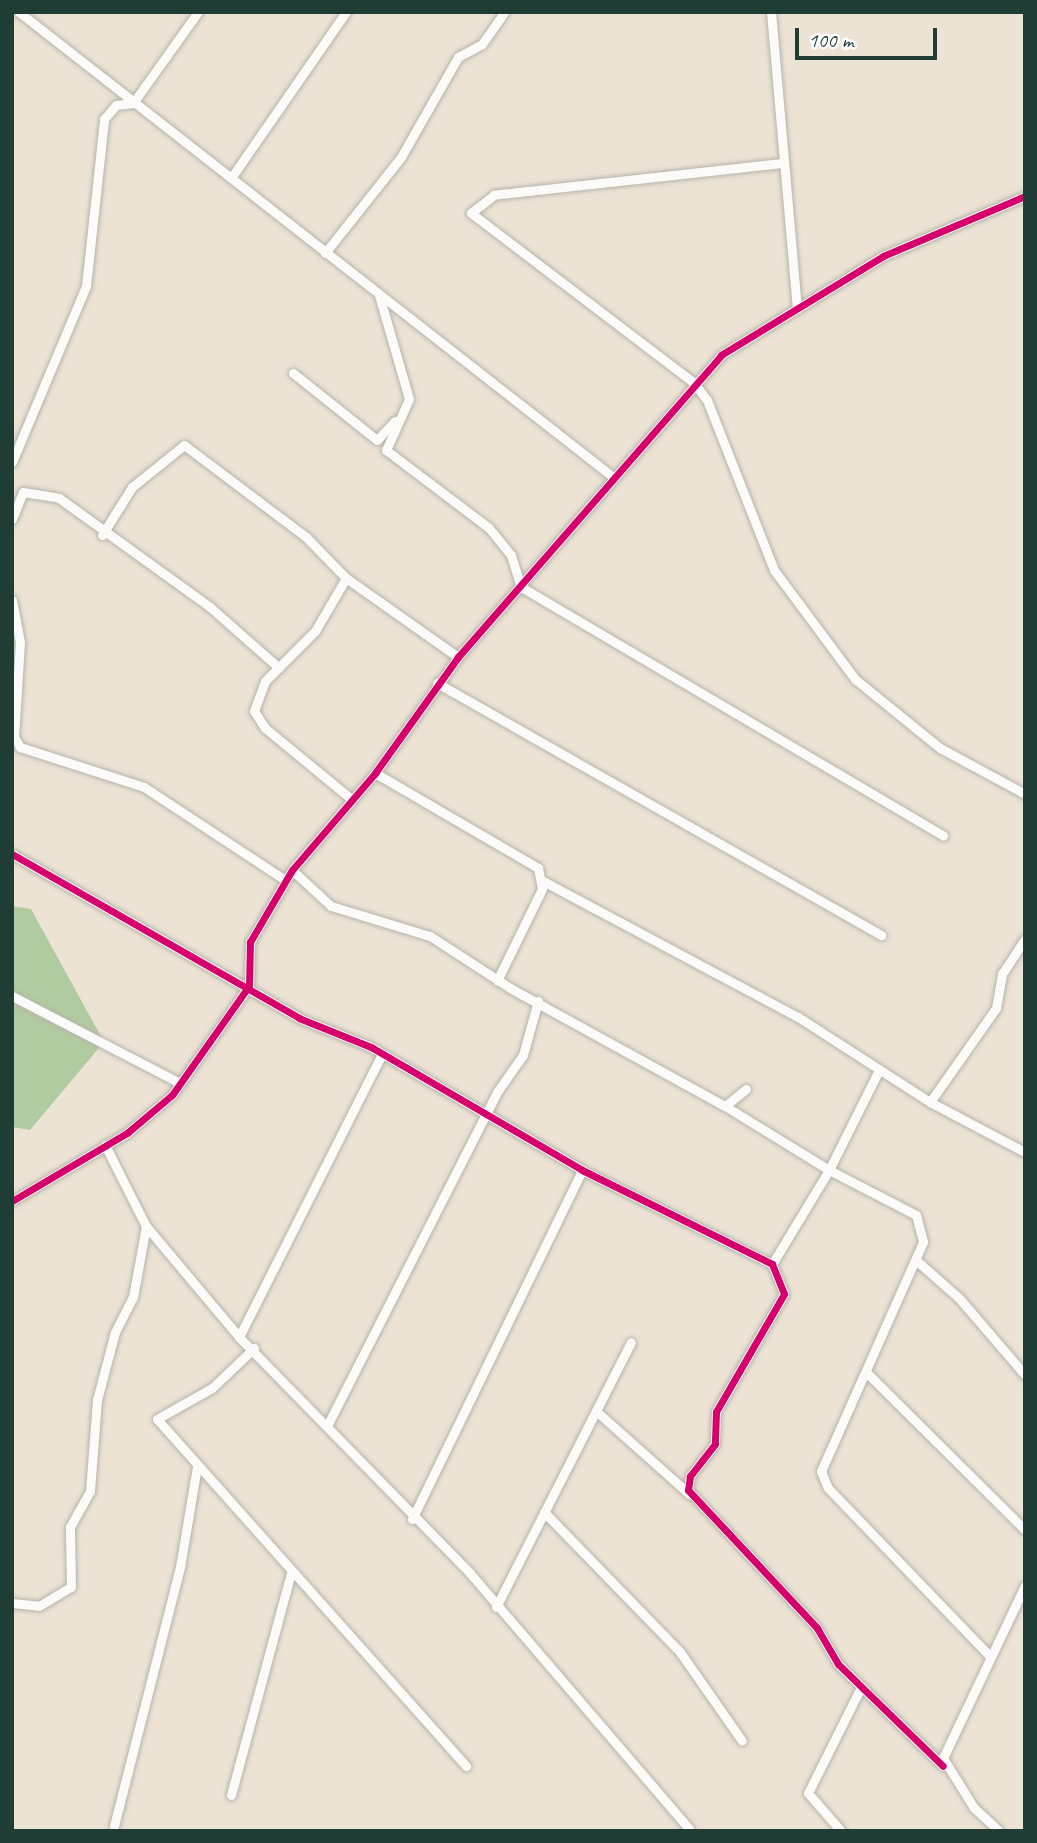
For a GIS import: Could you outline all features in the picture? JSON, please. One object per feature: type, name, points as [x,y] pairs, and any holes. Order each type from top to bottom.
[{"type":"street","points":[[19,12],[613,477]]},
{"type":"street","points":[[12,463],[86,286],[104,119],[116,106],[134,103],[198,12]]},
{"type":"street","points":[[231,178],[346,12]]},
{"type":"street","points":[[325,253],[401,157],[458,57],[482,44],[503,12]]},
{"type":"street","points":[[771,12],[782,163],[797,309]]},
{"type":"street","points":[[782,163],[494,195],[471,213],[694,383],[707,400],[774,570],[855,679],[940,748],[1025,794]]},
{"type":"street","points":[[12,1201],[105,1145],[180,1083],[249,986],[250,942],[292,870],[350,798],[375,773],[458,657],[721,355],[904,246],[1025,196]]},
{"type":"street","points":[[379,295],[409,399],[386,450],[489,528],[512,555],[521,587],[943,836]]},
{"type":"street","points":[[293,373],[377,440],[409,399]]},
{"type":"street","points":[[102,535],[132,487],[184,445],[306,537],[346,578],[458,657]]},
{"type":"street","points":[[12,491],[16,501]]},
{"type":"street","points":[[12,519],[16,501],[23,492],[59,498],[102,535],[189,591],[279,668]]},
{"type":"street","points":[[346,578],[315,631],[279,668],[256,699],[258,720],[350,798]]},
{"type":"street","points":[[12,600],[20,642],[14,737],[20,747],[144,787],[285,880]]},
{"type":"street","points":[[437,683],[881,935]]},
{"type":"street","points":[[375,773],[538,868],[543,881],[767,1000],[930,1102],[1025,1152]]},
{"type":"street","points":[[12,854],[249,986],[299,1018],[382,1054],[582,1170],[772,1265],[784,1294],[716,1412],[715,1444],[690,1476],[691,1496]]},
{"type":"street","points":[[292,870],[331,906],[430,936],[497,981],[538,1001],[724,1106],[829,1170],[916,1215],[923,1233],[918,1261],[822,1459],[823,1480],[988,1654]]},
{"type":"street","points":[[497,981],[543,881]]},
{"type":"street","points":[[930,1102],[996,1008],[1002,974],[1025,939]]},
{"type":"street","points":[[12,996],[180,1083]]},
{"type":"street","points":[[328,1424],[486,1114],[523,1055],[538,1001]]},
{"type":"street","points":[[239,1338],[382,1054]]},
{"type":"street","points":[[772,1265],[829,1170],[879,1070]]},
{"type":"street","points":[[724,1106],[746,1089]]},
{"type":"street","points":[[105,1145],[146,1226],[239,1338],[254,1348],[328,1424],[412,1519],[496,1607],[689,1829]]},
{"type":"street","points":[[412,1519],[582,1170]]},
{"type":"street","points":[[12,1603],[39,1605],[71,1587],[70,1527],[90,1491],[97,1400],[115,1332],[132,1297],[146,1226]]},
{"type":"street","points":[[918,1261],[959,1298],[1025,1375]]},
{"type":"street","points":[[496,1607],[631,1342]]},
{"type":"street","points":[[254,1348],[212,1388],[157,1419],[291,1573],[466,1766]]},
{"type":"street","points":[[866,1372],[1025,1530]]},
{"type":"street","points":[[596,1411],[760,1562],[861,1687],[943,1766],[999,1831]]},
{"type":"street","points":[[114,1826],[180,1567],[197,1467]]},
{"type":"street","points":[[544,1512],[680,1652],[742,1741]]},
{"type":"street","points":[[231,1796],[291,1573]]},
{"type":"street","points":[[943,1766],[944,1749],[988,1654],[1025,1585]]},
{"type":"street","points":[[841,1831],[808,1793],[861,1687]]},
{"type":"green space","points":[[12,906],[31,909],[104,1042],[30,1130],[12,1127]]},
{"type":"cycle path","points":[[12,1201],[127,1133],[172,1095],[249,986],[250,942],[292,870],[375,773],[458,657],[721,355],[883,256],[1025,196]]},
{"type":"cycle path","points":[[12,854],[299,1018],[371,1047],[582,1170],[772,1264],[784,1294],[716,1412],[715,1444],[690,1476],[688,1490],[817,1628],[838,1664],[943,1766]]}]
